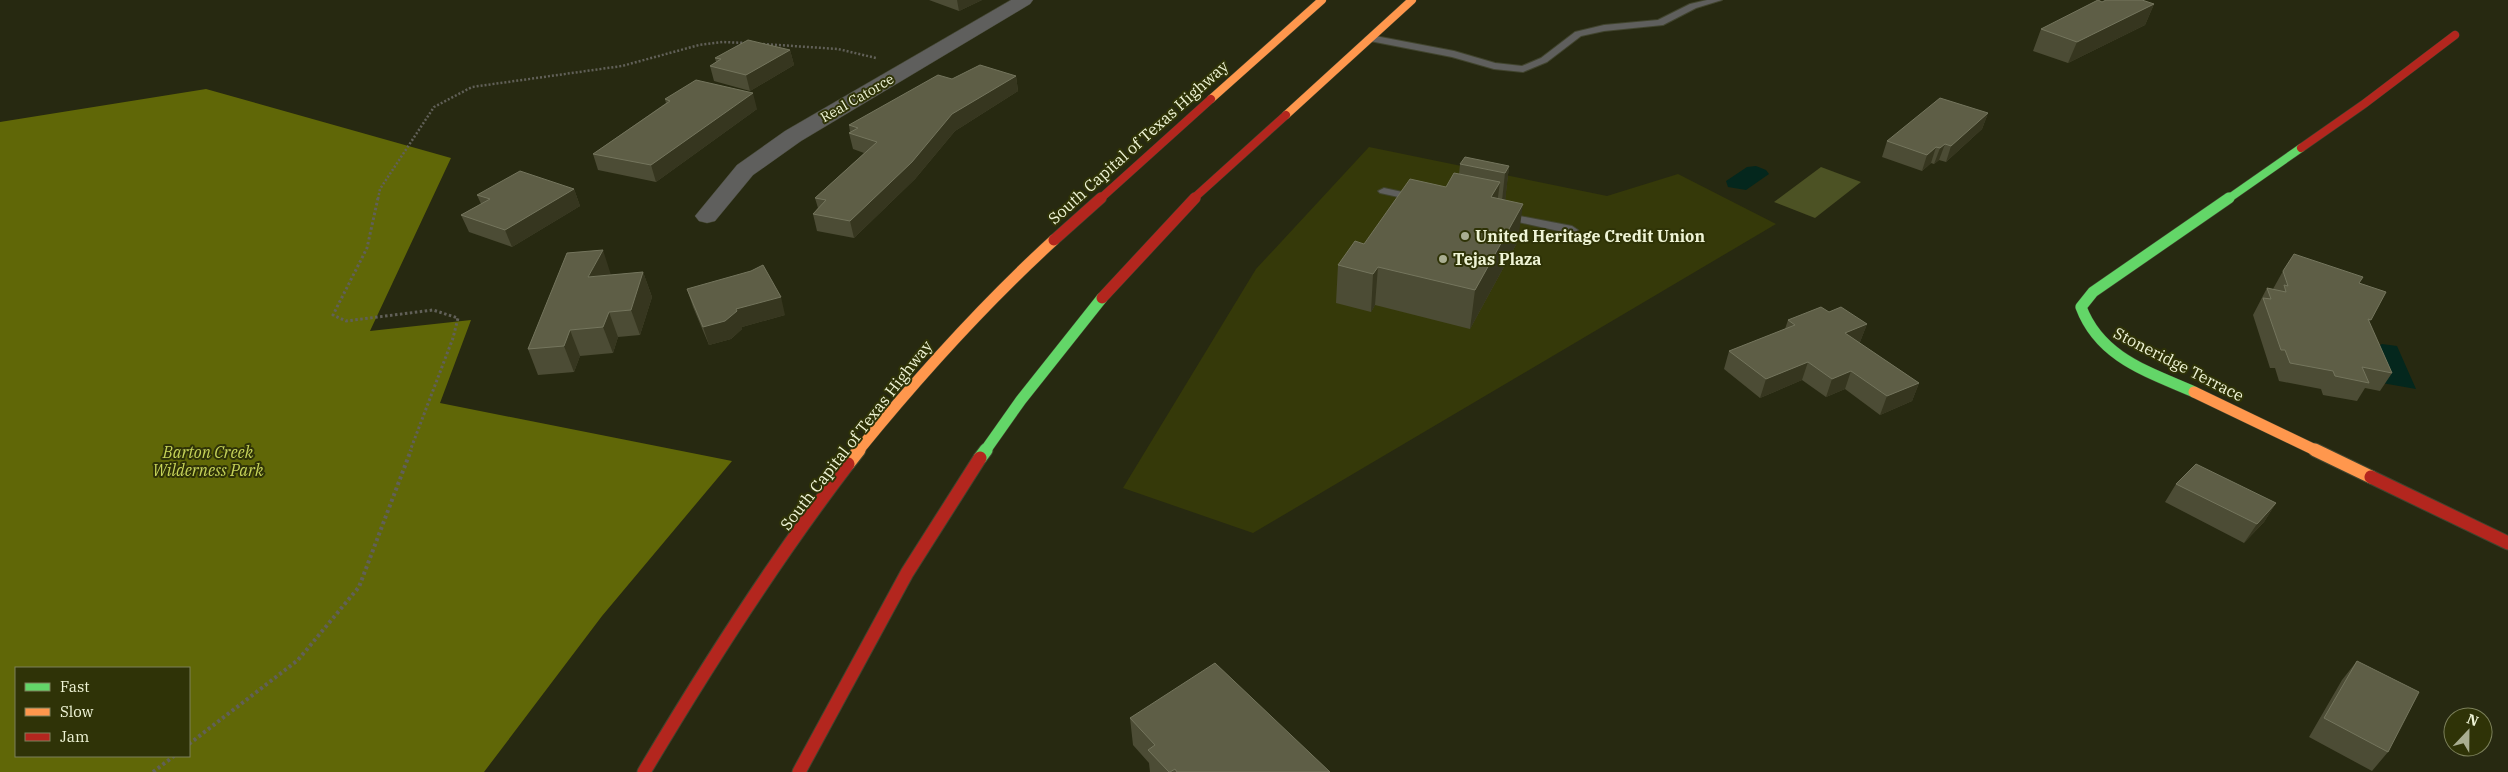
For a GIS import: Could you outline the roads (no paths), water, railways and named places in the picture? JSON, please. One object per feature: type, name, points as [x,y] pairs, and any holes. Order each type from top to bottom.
[{"type":"main road","name":"South Capital of Texas Highway","points":[[644,772],[701,675],[811,512],[912,384],[974,316],[1024,266],[1322,0]]},
{"type":"main road","points":[[806,771],[908,570],[977,460],[1059,351],[1120,278],[1190,202],[1412,0]]},
{"type":"main road","name":"Stoneridge Terrace","points":[[2455,35],[2364,104],[2093,292],[2081,307],[2083,320],[2091,334],[2128,360],[2508,543]]},
{"type":"street","name":"Real Catorce","points":[[707,216],[745,170],[793,136],[1024,0]]},
{"type":"lane","points":[[1370,38],[1454,54],[1494,66],[1523,69],[1544,60],[1578,34],[1604,28],[1660,22],[1693,6],[1718,0]]},
{"type":"lane","points":[[1384,191],[1430,201]]},
{"type":"lane","points":[[1495,214],[1572,230]]},
{"type":"place","name":"United Heritage Credit Union","points":[[1465,236]]},
{"type":"place","name":"Tejas Plaza","points":[[1443,259]]},
{"type":"park label","name":"Barton Creek Wilderness Park","points":[[208,461]]}]
